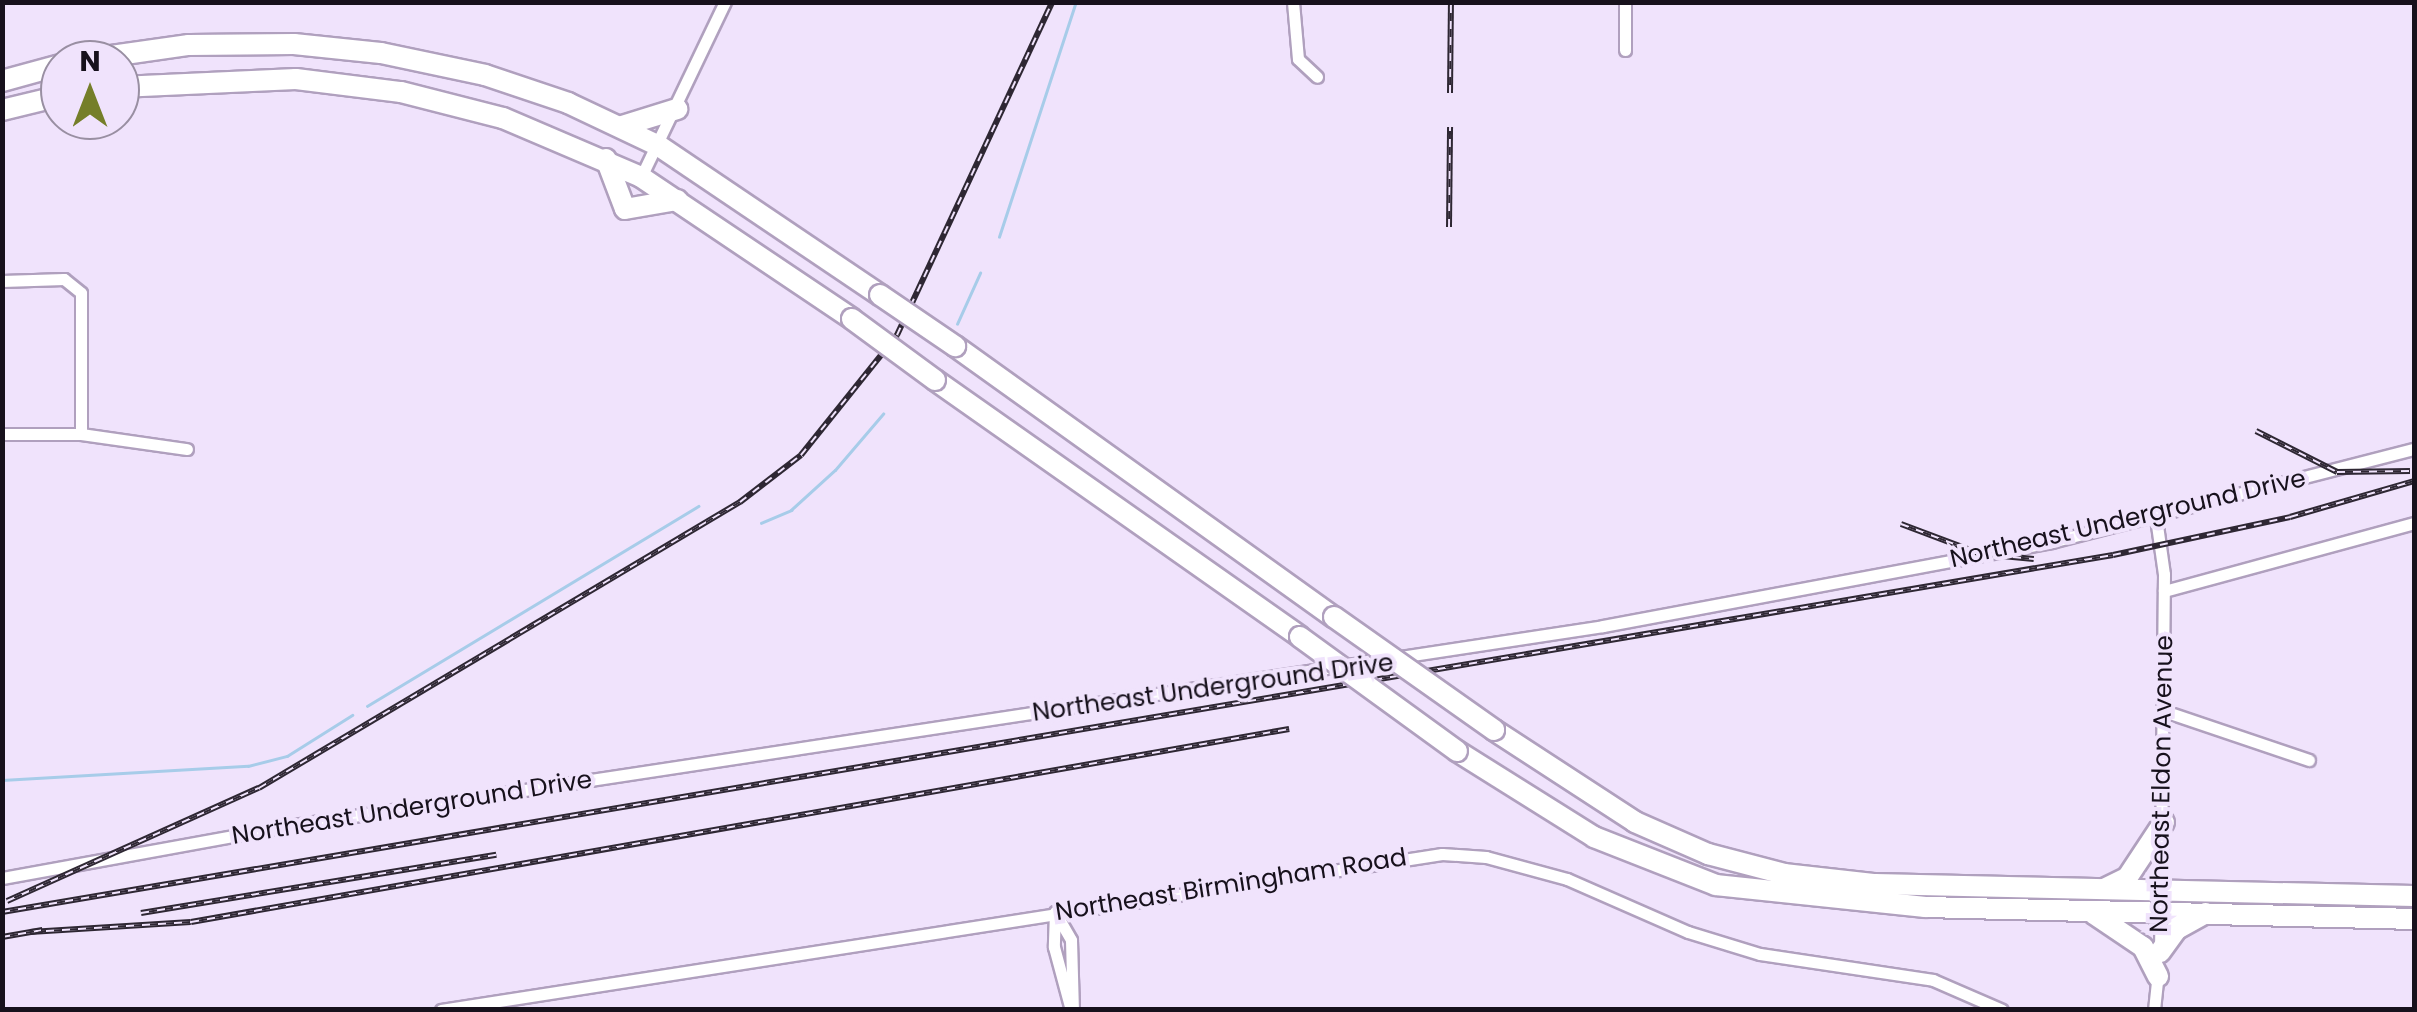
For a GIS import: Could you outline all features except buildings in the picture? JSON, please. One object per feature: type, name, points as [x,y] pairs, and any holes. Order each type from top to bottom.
[{"type":"highway","points":[[140,53],[207,44],[364,50],[484,76],[620,126],[659,146],[955,346],[1494,730],[1635,822],[1708,854],[1784,874],[1875,884],[2099,892],[2211,912],[2414,920]]},
{"type":"highway","points":[[2,81],[40,71]]},
{"type":"highway","points":[[140,85],[243,78],[384,89],[503,118],[641,177],[852,320],[1457,750],[1594,837],[1716,885],[1925,907],[2083,909],[2162,902],[2414,896]]},
{"type":"highway","points":[[2,110],[40,101]]},
{"type":"highway","points":[[620,126],[677,109]]},
{"type":"highway","points":[[606,160],[625,209],[678,200]]},
{"type":"highway","points":[[2099,892],[2127,878],[2164,822]]},
{"type":"highway","points":[[2083,909],[2117,924],[2143,947],[2158,976]]},
{"type":"highway","points":[[2160,952],[2186,922],[2211,912]]},
{"type":"street","points":[[641,177],[677,109],[725,2]]},
{"type":"street","points":[[1293,2],[1298,59],[1317,77]]},
{"type":"street","points":[[1625,2],[1625,50]]},
{"type":"street","points":[[2,280],[64,279],[81,293],[81,434]]},
{"type":"street","points":[[2,434],[81,434],[187,449]]},
{"type":"street","name":"Northeast Underground Drive","points":[[2,878],[294,825],[1370,666],[2156,518],[2414,448]]},
{"type":"street","name":"Northeast Eldon Avenue","points":[[2154,1010],[2164,822],[2164,591],[2156,518]]},
{"type":"street","points":[[2164,591],[2414,523]]},
{"type":"street","points":[[2164,711],[2310,760]]},
{"type":"street","name":"Northeast Birmingham Road","points":[[441,1010],[1398,856],[1486,857],[1568,880],[1732,946],[1813,964],[1933,980],[2002,1010]]},
{"type":"street","points":[[1055,912],[1054,946],[1072,1010]]},
{"type":"street","name":"Northeast Eldon Avenue","points":[[2158,976],[2163,1010]]},
{"type":"waterway","points":[[999,237],[1076,2]]},
{"type":"waterway","points":[[957,324],[980,273]]},
{"type":"waterway","points":[[761,523],[791,510],[835,470],[883,414]]},
{"type":"waterway","points":[[367,706],[698,506]]},
{"type":"waterway","points":[[2,780],[248,766],[287,756],[352,715]]},
{"type":"railway","points":[[7,901],[259,788],[740,502],[801,455],[897,335],[1052,2]]},
{"type":"railway","points":[[1450,93],[1451,2]]},
{"type":"railway","points":[[1449,227],[1450,127]]},
{"type":"railway","points":[[2256,431],[2337,472],[2410,471]]},
{"type":"railway","points":[[2,912],[2113,555],[2290,517],[2414,481]]},
{"type":"railway","points":[[1901,524],[1981,554],[2034,559]]},
{"type":"railway","points":[[30,932],[191,922],[1289,729]]},
{"type":"railway","points":[[141,913],[496,855]]},
{"type":"railway","points":[[2,937],[42,930]]}]
